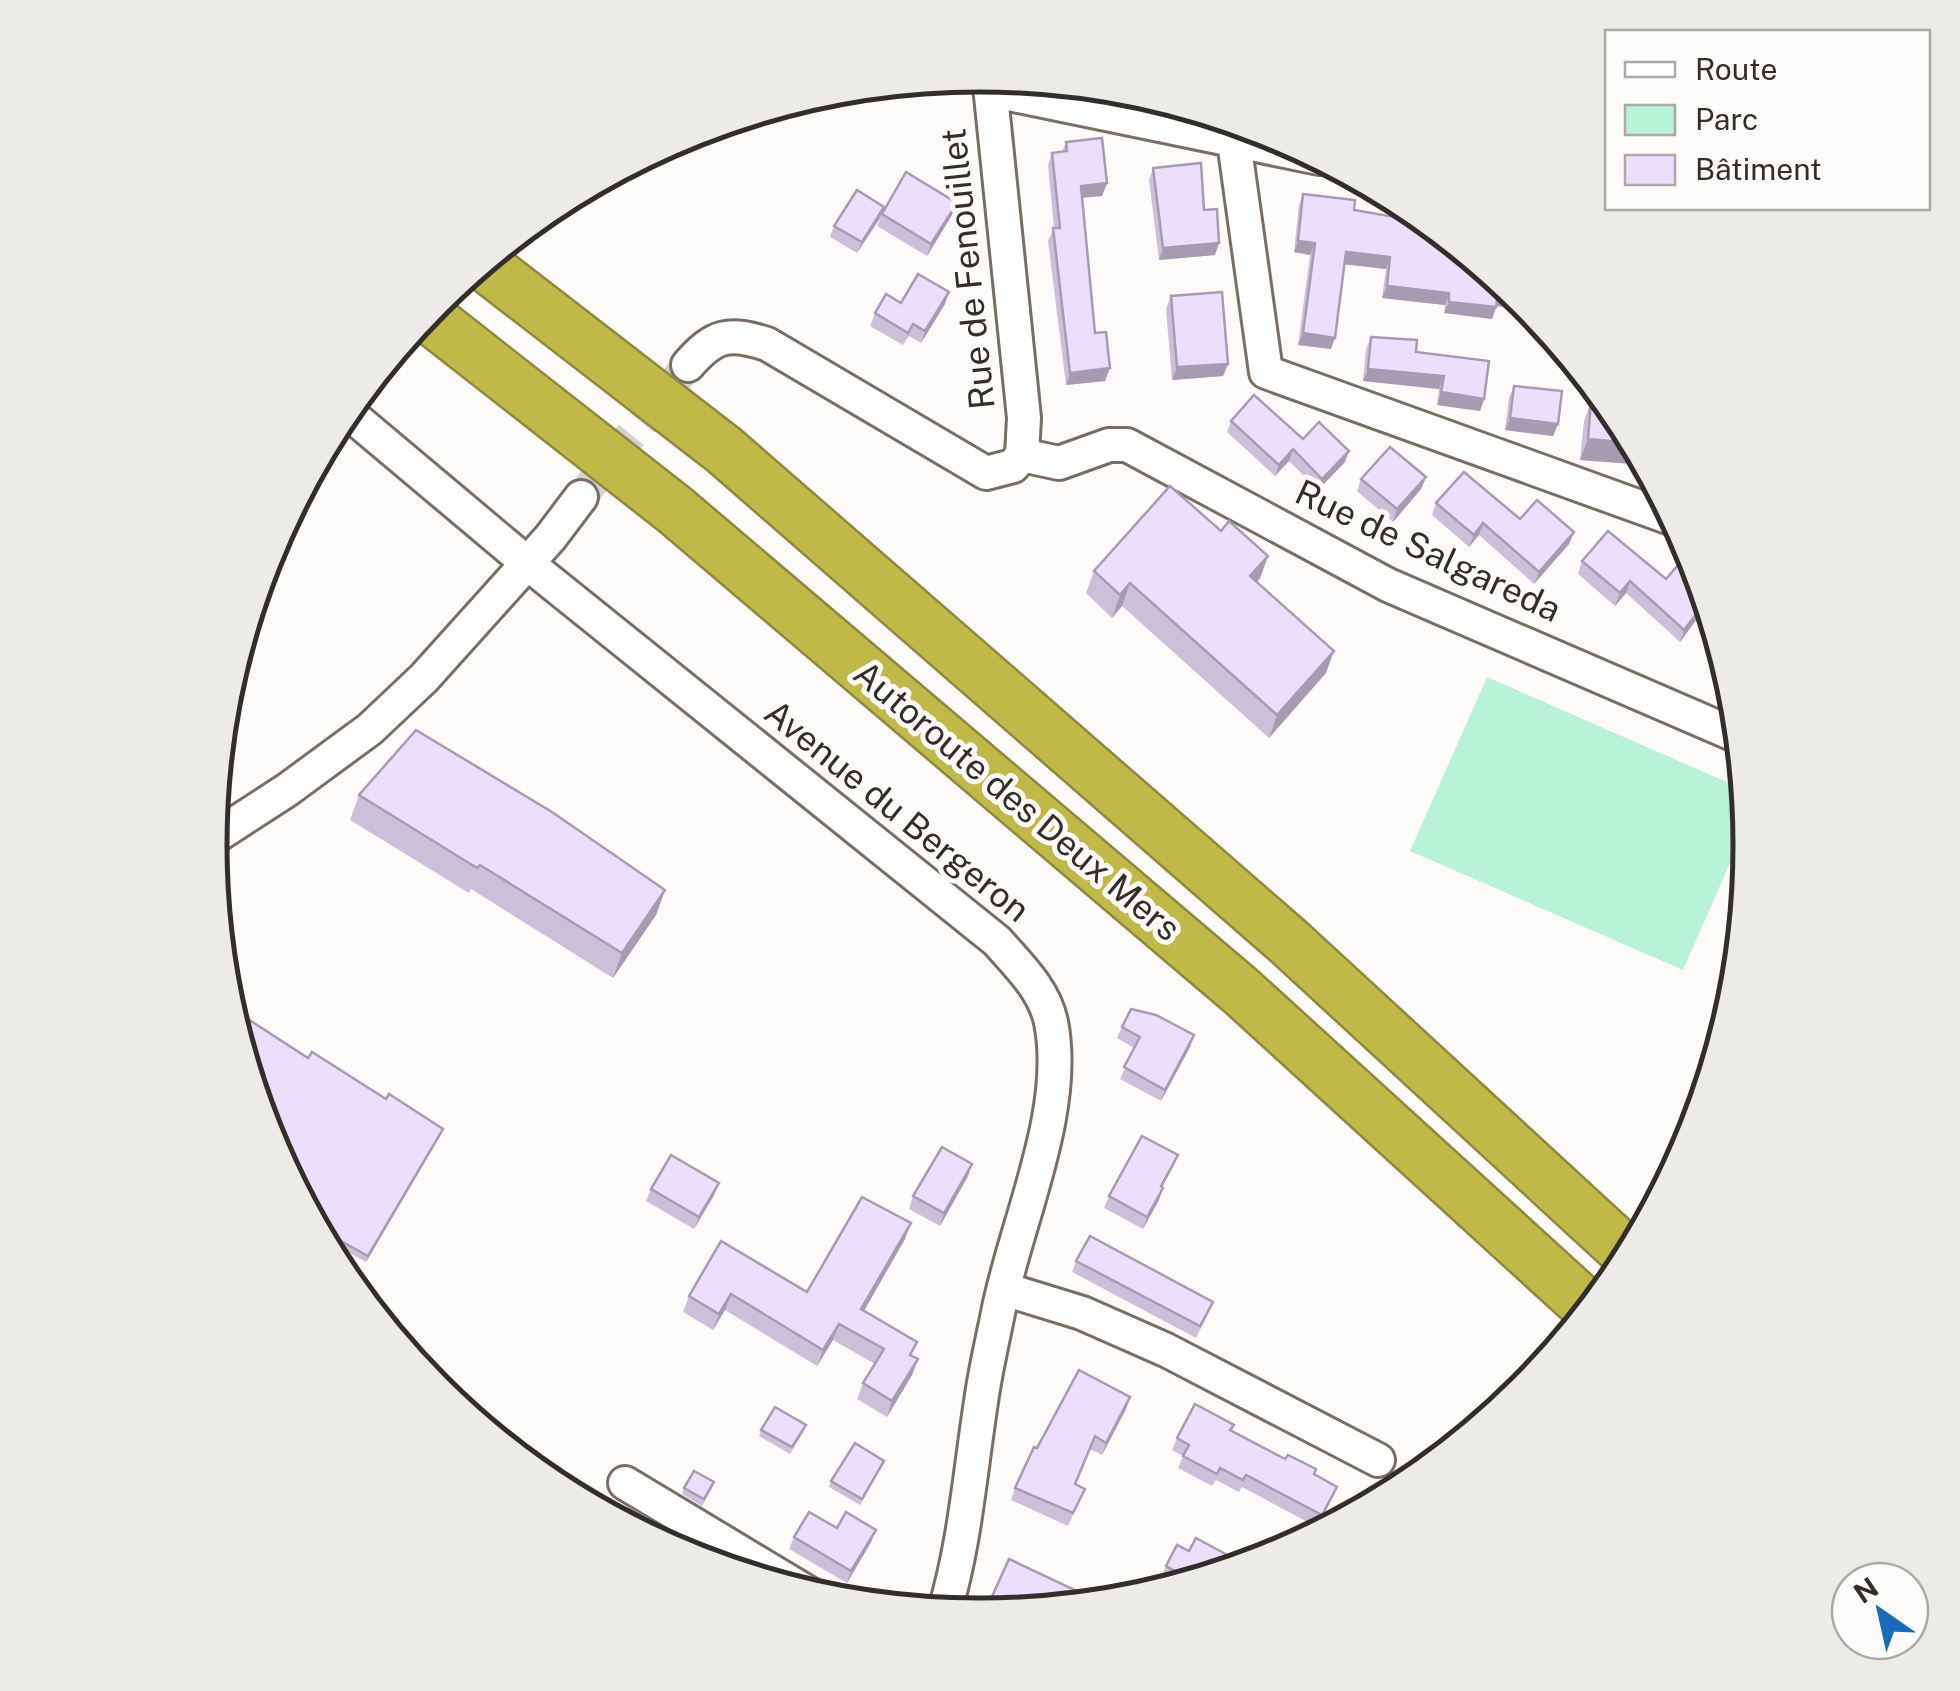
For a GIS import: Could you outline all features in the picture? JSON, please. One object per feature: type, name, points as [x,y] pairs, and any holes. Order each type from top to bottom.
[{"type":"highway","name":"Autoroute des Deux Mers","points":[[494,271],[724,450],[1289,942],[1618,1245]]},
{"type":"highway","name":"Autoroute des Deux Mers","points":[[438,324],[675,510],[1242,992],[1580,1300]]},
{"type":"street","name":"Rue de Fenouillet","points":[[991,92],[1024,418],[1022,455]]},
{"type":"street","points":[[1069,98],[1178,119]]},
{"type":"street","points":[[1232,136],[1266,372],[1655,513]]},
{"type":"street","points":[[688,365],[718,338],[743,336],[768,344],[986,473],[1013,466],[1022,455]]},
{"type":"street","name":"Avenue du Bergeron","points":[[358,421],[527,563],[997,940],[1038,988],[1050,1020],[1054,1068],[1046,1124],[1004,1289],[948,1597]]},
{"type":"street","name":"Rue de Salgareda","points":[[1022,455],[1059,463],[1109,445],[1127,445],[1388,585],[1724,729]]},
{"type":"street","points":[[228,829],[370,729],[424,678],[581,497]]},
{"type":"street","points":[[1004,1289],[1082,1313],[1166,1350],[1378,1460]]},
{"type":"street","points":[[625,1483],[763,1567]]},
{"type":"green space","points":[[1487,677],[1730,783],[1733,857],[1683,970],[1410,851]]},
{"type":"building","points":[[1102,138],[1107,183],[1081,186],[1095,333],[1106,332],[1110,368],[1070,373],[1053,228],[1060,228],[1052,153],[1067,151],[1066,142]]},
{"type":"building","points":[[1201,163],[1204,210],[1217,209],[1219,243],[1163,248],[1153,168]]},
{"type":"building","points":[[906,172],[957,203],[931,244],[882,214]]},
{"type":"building","points":[[857,190],[884,207],[862,242],[834,226]]},
{"type":"building","points":[[1303,194],[1355,200],[1354,210],[1395,217],[1438,248],[1497,299],[1496,307],[1449,302],[1449,293],[1387,286],[1390,257],[1346,252],[1335,338],[1303,333],[1315,243],[1298,241]]},
{"type":"building","points":[[918,274],[949,292],[925,331],[913,324],[908,333],[875,313],[886,294],[901,303]]},
{"type":"building","points":[[1222,292],[1228,364],[1177,367],[1171,296]]},
{"type":"building","points":[[1371,337],[1417,340],[1416,352],[1489,361],[1484,399],[1441,392],[1444,376],[1368,369]]},
{"type":"building","points":[[1514,386],[1562,391],[1558,424],[1510,418]]},
{"type":"building","points":[[1254,395],[1303,439],[1319,422],[1349,451],[1322,479],[1293,449],[1279,465],[1231,421]]},
{"type":"building","points":[[1591,406],[1615,441],[1588,439]]},
{"type":"building","points":[[1390,447],[1426,477],[1397,509],[1361,479]]},
{"type":"building","points":[[1464,472],[1520,519],[1537,500],[1574,532],[1539,572],[1483,523],[1474,535],[1436,503]]},
{"type":"building","points":[[1170,486],[1221,531],[1229,521],[1268,556],[1250,576],[1334,651],[1277,715],[1130,583],[1120,595],[1094,571]]},
{"type":"building","points":[[1608,531],[1666,579],[1679,564],[1696,614],[1684,630],[1630,581],[1620,593],[1582,561]]},
{"type":"building","points":[[416,730],[552,812],[665,890],[622,953],[359,795]]},
{"type":"building","points":[[1131,1009],[1156,1015],[1194,1035],[1165,1090],[1124,1067],[1140,1037],[1122,1027]]},
{"type":"building","points":[[248,1019],[308,1058],[312,1052],[386,1099],[389,1094],[443,1129],[368,1256],[339,1240],[305,1179],[267,1088]]},
{"type":"building","points":[[1142,1136],[1178,1155],[1147,1217],[1109,1196]]},
{"type":"building","points":[[942,1147],[972,1164],[944,1213],[913,1196]]},
{"type":"building","points":[[671,1155],[719,1183],[699,1217],[651,1189]]},
{"type":"building","points":[[862,1197],[911,1223],[861,1309],[917,1342],[910,1355],[918,1359],[892,1401],[863,1383],[884,1349],[839,1324],[823,1350],[731,1294],[719,1314],[689,1296],[721,1241],[807,1292]]},
{"type":"building","points":[[1090,1236],[1213,1302],[1200,1326],[1076,1261]]},
{"type":"building","points":[[1079,1370],[1130,1397],[1106,1443],[1095,1436],[1075,1484],[1085,1489],[1073,1513],[1015,1488]]},
{"type":"building","points":[[1195,1404],[1234,1425],[1230,1430],[1285,1459],[1288,1455],[1316,1469],[1314,1474],[1337,1487],[1322,1515],[1246,1475],[1243,1480],[1220,1468],[1217,1474],[1183,1456],[1189,1445],[1177,1438]]},
{"type":"building","points":[[775,1407],[806,1425],[792,1447],[761,1430]]},
{"type":"building","points":[[855,1443],[884,1461],[862,1499],[831,1481]]},
{"type":"building","points":[[694,1471],[714,1482],[704,1499],[684,1488]]},
{"type":"building","points":[[629,1508],[667,1530],[647,1521],[628,1511]]},
{"type":"building","points":[[809,1512],[837,1528],[846,1512],[876,1530],[851,1571],[794,1537]]},
{"type":"building","points":[[1196,1538],[1229,1556],[1177,1572],[1166,1566],[1177,1545],[1189,1551]]},
{"type":"building","points":[[1009,1559],[1077,1591],[1029,1597],[991,1598]]},
{"type":"tunnel","points":[[581,497],[688,365]]}]
